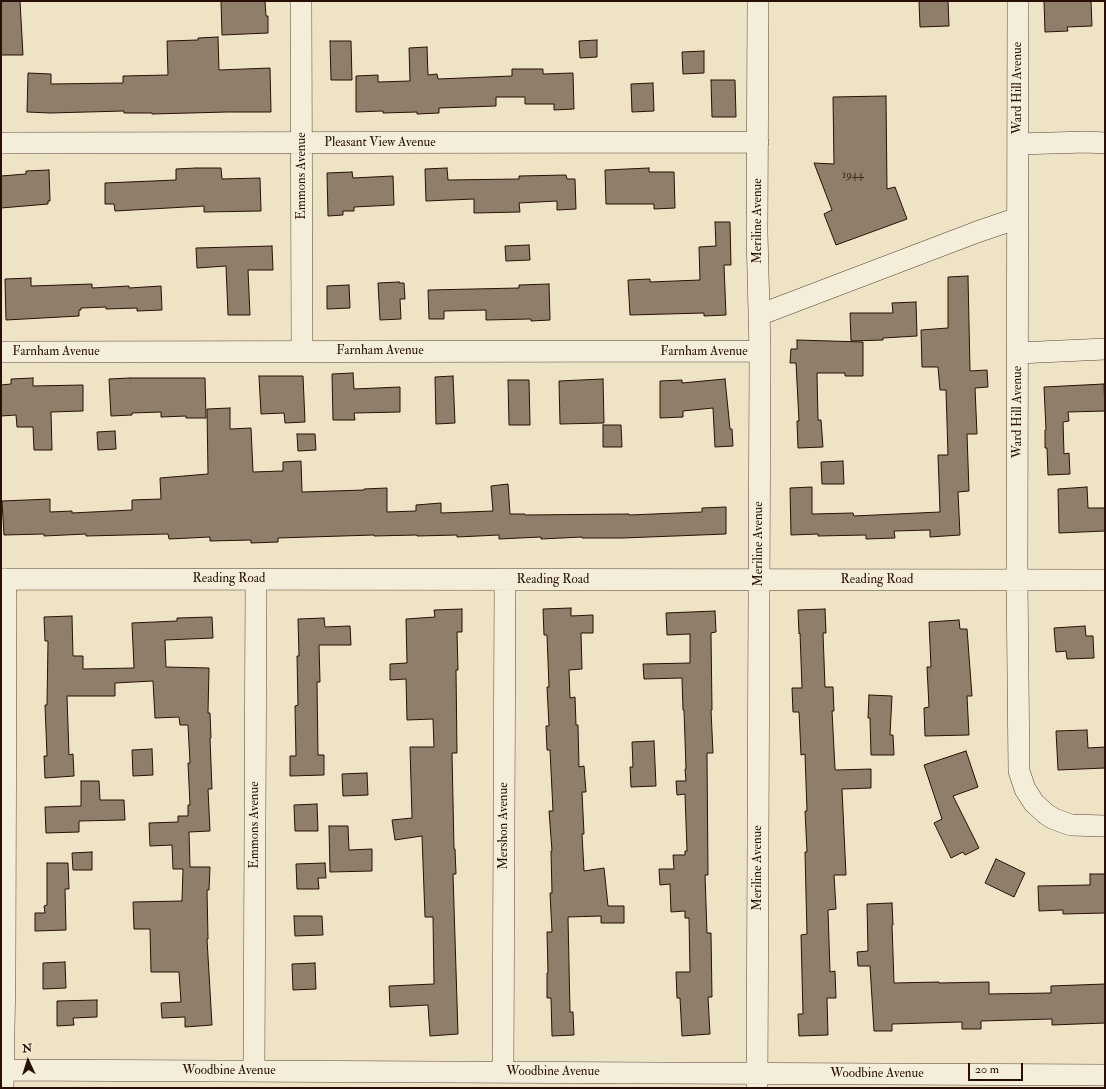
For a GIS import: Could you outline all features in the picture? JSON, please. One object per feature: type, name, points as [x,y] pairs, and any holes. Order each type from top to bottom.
[{"type":"street","name":"Emmons Avenue","points":[[301,1],[302,351]]},
{"type":"street","name":"Meriline Avenue","points":[[757,1081],[760,352],[757,233],[758,1]]},
{"type":"street","name":"Ward Hill Avenue","points":[[1018,1],[1017,580],[1019,771],[1025,789],[1034,803],[1046,814],[1054,819],[1071,825],[1105,826]]},
{"type":"street","name":"Pleasant View Avenue","points":[[1,143],[302,144],[758,142]]},
{"type":"street","points":[[1018,144],[1086,142],[1105,143]]},
{"type":"street","points":[[759,315],[977,232],[1018,218]]},
{"type":"street","points":[[1018,352],[1105,349]]},
{"type":"street","name":"Farnham Avenue","points":[[1,352],[760,352]]},
{"type":"street","points":[[2,1076],[5,963],[6,597],[3,579]]},
{"type":"street","name":"Reading Road","points":[[3,579],[1105,580]]},
{"type":"street","name":"Emmons Avenue","points":[[254,1071],[256,580]]},
{"type":"street","name":"Mershon Avenue","points":[[503,1072],[505,580]]},
{"type":"street","name":"Woodbine Avenue","points":[[2,1076],[254,1071],[503,1072],[757,1081],[1105,1075]]},
{"type":"building","points":[[1,1],[20,1],[23,55],[1,55]]},
{"type":"building","points":[[221,1],[265,1],[266,16],[268,16],[268,33],[222,35]]},
{"type":"building","points":[[919,1],[948,1],[949,26],[920,27]]},
{"type":"building","points":[[1044,1],[1091,1],[1092,26],[1067,27],[1068,31],[1045,32]]},
{"type":"building","points":[[218,37],[219,70],[270,68],[271,112],[152,114],[124,113],[124,111],[50,113],[27,112],[28,73],[51,74],[51,84],[123,83],[123,76],[168,75],[167,41],[198,40],[198,38]]},
{"type":"building","points":[[597,40],[597,57],[580,58],[579,41]]},
{"type":"building","points":[[330,41],[351,41],[352,80],[331,80]]},
{"type":"building","points":[[427,47],[428,75],[437,74],[438,79],[512,76],[512,69],[543,69],[543,74],[573,73],[574,109],[554,110],[554,104],[525,104],[525,97],[496,97],[496,106],[439,108],[439,113],[383,113],[383,111],[356,112],[356,76],[378,75],[378,82],[410,81],[409,48]]},
{"type":"building","points":[[704,51],[704,73],[683,74],[682,52]]},
{"type":"building","points":[[711,80],[735,80],[736,117],[712,117]]},
{"type":"building","points":[[653,83],[654,111],[632,112],[631,84]]},
{"type":"building","points":[[886,96],[887,189],[895,187],[907,219],[836,245],[824,214],[832,210],[814,163],[834,164],[833,97]]},
{"type":"building","points":[[221,168],[222,179],[260,178],[261,211],[204,212],[204,206],[115,211],[114,204],[105,204],[105,183],[176,180],[176,169]]},
{"type":"building","points":[[447,168],[448,180],[519,179],[519,176],[566,175],[567,179],[575,179],[576,209],[557,210],[557,201],[519,203],[520,212],[474,213],[474,199],[426,201],[425,169]]},
{"type":"building","points":[[649,168],[649,172],[674,172],[675,208],[654,209],[654,204],[606,204],[605,170]]},
{"type":"building","points":[[49,170],[50,201],[48,201],[48,204],[1,208],[1,176],[26,174],[26,171]]},
{"type":"building","points":[[352,172],[353,178],[393,176],[394,205],[354,207],[354,211],[343,211],[343,215],[328,216],[327,173]]},
{"type":"building","points":[[715,222],[730,222],[731,265],[724,265],[726,315],[704,316],[704,313],[630,315],[628,280],[650,279],[650,282],[700,280],[699,247],[716,246]]},
{"type":"building","points":[[529,245],[530,260],[506,261],[505,246]]},
{"type":"building","points":[[272,246],[273,270],[248,270],[250,315],[228,315],[226,266],[197,268],[196,248]]},
{"type":"building","points":[[968,276],[970,371],[987,370],[988,387],[975,388],[977,434],[967,434],[969,491],[958,492],[960,535],[930,537],[930,530],[894,531],[895,538],[866,539],[866,535],[791,535],[790,488],[812,487],[812,514],[853,513],[854,516],[940,512],[938,455],[948,455],[946,390],[940,390],[938,367],[922,367],[921,330],[948,328],[948,277]]},
{"type":"building","points":[[31,278],[31,286],[92,284],[92,288],[129,286],[129,288],[161,286],[162,310],[137,311],[137,308],[106,309],[106,307],[81,308],[81,310],[79,310],[79,316],[6,320],[5,279]]},
{"type":"building","points":[[378,283],[404,283],[405,299],[400,299],[401,319],[380,320]]},
{"type":"building","points":[[549,284],[550,320],[486,320],[486,310],[444,311],[444,319],[429,319],[428,290],[519,288],[519,285]]},
{"type":"building","points":[[349,285],[350,308],[327,309],[327,286]]},
{"type":"building","points":[[916,302],[917,336],[883,338],[883,340],[851,341],[850,313],[893,313],[892,303]]},
{"type":"building","points":[[797,340],[863,342],[863,376],[845,376],[845,373],[817,373],[818,420],[821,420],[823,447],[798,448],[797,421],[799,421],[796,363],[790,363],[791,349],[797,349]]},
{"type":"building","points":[[353,373],[354,389],[400,387],[400,412],[354,413],[355,420],[333,420],[332,374]]},
{"type":"building","points":[[259,376],[303,376],[305,422],[285,423],[284,413],[261,414]]},
{"type":"building","points":[[453,376],[455,423],[436,424],[435,377]]},
{"type":"building","points":[[33,378],[33,386],[83,385],[83,411],[51,412],[52,450],[34,450],[33,427],[17,427],[16,415],[1,416],[1,385],[11,384],[11,379]]},
{"type":"building","points":[[205,378],[206,418],[186,418],[186,416],[161,417],[161,412],[132,413],[132,415],[111,416],[109,379]]},
{"type":"building","points":[[603,379],[604,423],[560,424],[559,381]]},
{"type":"building","points":[[725,379],[733,446],[715,447],[713,408],[683,411],[683,417],[660,418],[660,381],[682,380],[682,383]]},
{"type":"building","points":[[508,380],[529,380],[530,425],[509,425]]},
{"type":"building","points":[[1104,384],[1105,411],[1068,412],[1069,421],[1063,422],[1064,454],[1069,453],[1070,474],[1048,475],[1047,448],[1045,448],[1046,430],[1044,387]]},
{"type":"building","points":[[230,408],[230,429],[251,428],[253,472],[283,471],[283,462],[301,461],[302,492],[387,488],[387,512],[416,511],[416,505],[441,503],[441,513],[493,511],[491,486],[508,484],[510,514],[629,515],[702,512],[702,508],[726,507],[726,534],[623,538],[582,537],[541,539],[541,537],[499,539],[499,535],[457,537],[457,535],[374,535],[278,538],[278,542],[251,543],[251,540],[210,541],[210,537],[169,539],[168,534],[86,536],[86,534],[44,536],[44,534],[4,535],[2,501],[50,499],[50,512],[72,511],[72,513],[132,510],[132,500],[161,499],[160,478],[208,474],[207,409]]},
{"type":"building","points":[[603,425],[621,425],[622,447],[603,447]]},
{"type":"building","points":[[115,431],[116,449],[98,450],[97,432]]},
{"type":"building","points":[[297,434],[315,434],[316,450],[298,451]]},
{"type":"building","points":[[843,461],[844,484],[822,484],[821,462]]},
{"type":"building","points":[[1087,487],[1088,508],[1105,508],[1105,531],[1059,533],[1058,489]]},
{"type":"building","points":[[571,608],[571,616],[593,615],[593,633],[581,633],[582,669],[569,670],[570,698],[575,697],[576,725],[578,725],[579,767],[584,766],[586,792],[582,792],[584,871],[604,868],[608,906],[624,906],[624,923],[601,923],[601,916],[568,917],[570,1012],[573,1012],[574,1035],[552,1036],[551,998],[547,998],[547,932],[552,932],[550,893],[552,893],[552,851],[549,811],[553,811],[550,750],[547,750],[546,726],[549,726],[547,687],[549,687],[547,635],[544,635],[543,609]]},
{"type":"building","points":[[462,609],[462,632],[457,632],[457,753],[452,753],[456,874],[453,874],[458,1034],[430,1036],[428,1005],[390,1007],[389,986],[434,984],[433,917],[425,917],[422,836],[395,840],[392,820],[412,818],[410,747],[434,747],[433,719],[407,720],[406,679],[390,680],[390,664],[407,663],[406,619],[435,617],[434,610]]},
{"type":"building","points":[[825,609],[826,633],[823,633],[825,687],[833,687],[834,711],[832,711],[835,769],[871,769],[871,788],[842,789],[846,875],[834,875],[836,909],[828,910],[830,972],[835,971],[836,998],[827,998],[828,1035],[799,1036],[798,1014],[803,1014],[801,935],[807,934],[805,852],[807,852],[805,811],[807,811],[805,754],[801,755],[799,712],[793,712],[792,688],[802,688],[798,610]]},
{"type":"building","points":[[715,611],[716,632],[711,633],[711,710],[713,753],[707,753],[708,875],[705,875],[707,933],[711,933],[712,997],[708,997],[710,1034],[682,1036],[680,998],[677,998],[676,972],[690,972],[689,918],[685,918],[685,911],[671,912],[670,884],[660,885],[659,869],[674,869],[673,855],[685,855],[685,851],[687,851],[685,794],[677,795],[676,781],[686,781],[682,678],[644,679],[643,664],[690,663],[690,634],[667,635],[666,613]]},
{"type":"building","points":[[72,616],[73,656],[83,656],[83,669],[134,668],[132,623],[177,621],[177,618],[212,617],[213,638],[165,640],[166,667],[209,668],[208,713],[210,713],[212,789],[208,789],[210,831],[189,832],[190,867],[210,867],[209,890],[207,890],[207,939],[212,1025],[185,1027],[185,1017],[162,1018],[161,1003],[181,1002],[179,972],[151,972],[150,929],[134,929],[133,902],[182,901],[183,869],[173,869],[172,845],[150,846],[149,823],[178,822],[178,816],[188,816],[188,805],[190,805],[188,763],[190,763],[188,725],[180,725],[179,717],[155,718],[153,681],[115,683],[115,696],[67,696],[69,755],[73,754],[74,776],[45,778],[44,756],[47,756],[45,705],[47,705],[48,641],[45,641],[44,617]]},
{"type":"building","points":[[324,618],[325,627],[350,626],[351,645],[319,645],[320,682],[317,682],[318,755],[324,755],[324,775],[290,776],[290,756],[296,756],[295,706],[298,705],[298,619]]},
{"type":"building","points":[[959,620],[960,629],[967,629],[972,696],[967,696],[969,735],[925,736],[924,708],[929,707],[927,667],[931,667],[929,622]]},
{"type":"building","points":[[1085,626],[1086,636],[1093,636],[1094,658],[1067,659],[1066,651],[1056,652],[1054,628]]},
{"type":"building","points":[[869,695],[892,696],[890,735],[893,735],[894,755],[871,755],[870,718],[868,718]]},
{"type":"building","points":[[1087,730],[1088,748],[1105,747],[1105,768],[1058,770],[1056,731]]},
{"type":"building","points":[[654,741],[656,786],[631,787],[630,767],[633,767],[632,742]]},
{"type":"building","points":[[152,749],[153,775],[133,776],[132,750]]},
{"type":"building","points":[[966,751],[978,787],[953,796],[979,848],[965,855],[963,852],[951,858],[934,823],[942,819],[924,765]]},
{"type":"building","points":[[367,773],[368,795],[343,796],[342,774]]},
{"type":"building","points":[[81,781],[99,781],[100,800],[124,800],[125,820],[79,821],[79,832],[46,833],[45,807],[81,806]]},
{"type":"building","points":[[317,804],[318,831],[295,831],[294,805]]},
{"type":"building","points":[[329,826],[348,826],[349,850],[372,849],[372,871],[330,872]]},
{"type":"building","points":[[92,852],[92,870],[73,870],[72,853]]},
{"type":"building","points":[[996,859],[1025,873],[1014,897],[985,883]]},
{"type":"building","points":[[47,863],[68,863],[69,889],[65,889],[66,930],[35,931],[35,913],[45,913],[44,906],[47,905]]},
{"type":"building","points":[[325,863],[326,878],[318,878],[319,889],[297,889],[296,864]]},
{"type":"building","points":[[1090,874],[1105,874],[1105,913],[1063,914],[1063,910],[1039,911],[1038,886],[1090,885]]},
{"type":"building","points":[[892,903],[894,983],[989,982],[989,994],[1051,993],[1051,986],[1105,984],[1105,1023],[1052,1025],[1052,1019],[981,1021],[981,1029],[962,1029],[962,1022],[892,1024],[892,1031],[874,1031],[870,966],[858,966],[857,952],[868,951],[867,904]]},
{"type":"building","points":[[294,916],[322,916],[323,935],[295,936]]},
{"type":"building","points":[[65,962],[66,988],[43,989],[43,963]]},
{"type":"building","points":[[315,963],[316,989],[293,990],[292,964]]},
{"type":"building","points":[[97,1000],[97,1017],[73,1018],[74,1025],[57,1026],[57,1001]]}]
